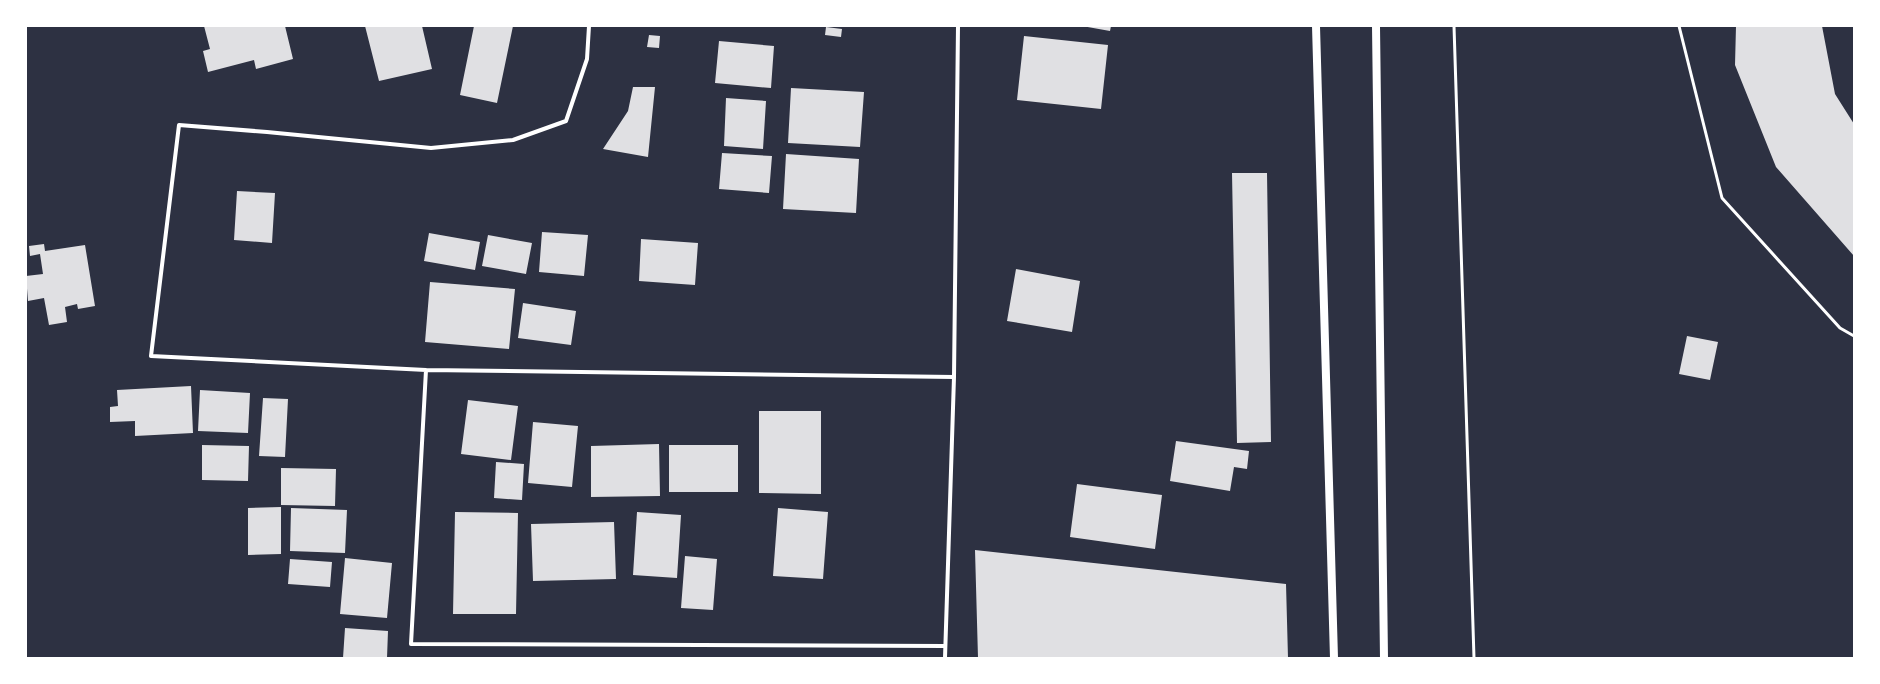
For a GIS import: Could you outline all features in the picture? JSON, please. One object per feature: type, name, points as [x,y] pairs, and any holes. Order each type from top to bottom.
[{"type":"main road","points":[[1316,26],[1334,658]]},
{"type":"main road","points":[[1376,26],[1384,658]]},
{"type":"street","points":[[589,26],[587,59],[566,121],[513,140],[431,148],[179,125],[152,356],[426,370],[954,377]]},
{"type":"street","points":[[945,658],[954,377],[958,26]]},
{"type":"street","points":[[426,370],[411,644],[945,646]]},
{"type":"lane","points":[[1454,26],[1474,658]]},
{"type":"lane","points":[[1679,26],[1722,198],[1840,328],[1854,336]]},
{"type":"building","points":[[204,26],[285,26],[293,59],[256,69],[254,60],[208,72],[203,51],[210,49]]},
{"type":"building","points":[[365,26],[422,26],[432,69],[379,81]]},
{"type":"building","points":[[474,26],[513,26],[497,103],[460,95]]},
{"type":"building","points":[[1082,26],[1111,26],[1110,31]]},
{"type":"building","points":[[1736,26],[1822,26],[1835,94],[1854,124],[1854,256],[1776,167],[1735,65]]},
{"type":"building","points":[[826,27],[842,29],[841,37],[825,35]]},
{"type":"building","points":[[649,35],[660,36],[659,48],[647,47]]},
{"type":"building","points":[[1024,36],[1108,45],[1101,109],[1017,100]]},
{"type":"building","points":[[719,41],[774,46],[771,88],[715,83]]},
{"type":"building","points":[[633,87],[655,87],[648,157],[603,149],[628,111]]},
{"type":"building","points":[[791,88],[864,92],[860,147],[788,143]]},
{"type":"building","points":[[726,98],[766,101],[763,149],[724,146]]},
{"type":"building","points":[[722,153],[772,156],[769,193],[719,189]]},
{"type":"building","points":[[786,154],[859,159],[856,213],[783,209]]},
{"type":"building","points":[[1232,173],[1267,173],[1271,442],[1237,443]]},
{"type":"building","points":[[237,191],[275,193],[272,243],[234,240]]},
{"type":"building","points":[[542,232],[588,235],[584,276],[539,272]]},
{"type":"building","points":[[429,233],[480,242],[475,270],[424,261]]},
{"type":"building","points":[[488,235],[532,243],[526,274],[482,266]]},
{"type":"building","points":[[641,239],[698,243],[695,285],[639,281]]},
{"type":"building","points":[[44,244],[45,251],[85,245],[95,306],[78,309],[77,304],[65,307],[67,322],[49,325],[44,298],[28,301],[26,276],[43,274],[40,254],[30,256],[29,246]]},
{"type":"building","points":[[1016,269],[1080,281],[1072,332],[1007,321]]},
{"type":"building","points":[[430,282],[515,289],[509,349],[425,342]]},
{"type":"building","points":[[523,303],[576,311],[571,345],[518,338]]},
{"type":"building","points":[[1687,336],[1718,342],[1710,380],[1679,374]]},
{"type":"building","points":[[191,386],[193,433],[135,436],[135,421],[110,422],[110,407],[118,406],[117,390]]},
{"type":"building","points":[[200,390],[250,393],[248,433],[198,431]]},
{"type":"building","points":[[263,398],[288,399],[285,457],[259,456]]},
{"type":"building","points":[[468,400],[518,406],[511,460],[461,454]]},
{"type":"building","points":[[759,411],[821,411],[821,494],[759,493]]},
{"type":"building","points":[[533,422],[578,426],[572,487],[528,483]]},
{"type":"building","points":[[1176,441],[1249,451],[1247,469],[1234,467],[1230,491],[1170,481]]},
{"type":"building","points":[[659,444],[660,496],[591,497],[591,446]]},
{"type":"building","points":[[202,445],[249,446],[248,481],[202,480]]},
{"type":"building","points":[[669,445],[738,445],[738,492],[669,492]]},
{"type":"building","points":[[496,462],[524,464],[522,500],[494,498]]},
{"type":"building","points":[[281,468],[336,469],[335,506],[281,505]]},
{"type":"building","points":[[1077,484],[1162,495],[1155,549],[1070,537]]},
{"type":"building","points":[[281,507],[281,554],[248,555],[248,508]]},
{"type":"building","points":[[291,508],[347,510],[345,553],[290,551]]},
{"type":"building","points":[[778,508],[828,512],[823,579],[773,576]]},
{"type":"building","points":[[455,512],[518,513],[516,614],[453,614]]},
{"type":"building","points":[[637,512],[681,515],[677,578],[633,575]]},
{"type":"building","points":[[614,522],[616,579],[533,581],[531,524]]},
{"type":"building","points":[[975,550],[1286,584],[1288,658],[978,658]]},
{"type":"building","points":[[685,556],[717,559],[713,610],[681,608]]},
{"type":"building","points":[[345,558],[392,563],[387,618],[340,614]]},
{"type":"building","points":[[290,559],[332,562],[330,587],[288,584]]},
{"type":"building","points":[[345,628],[388,631],[387,658],[343,658]]}]
